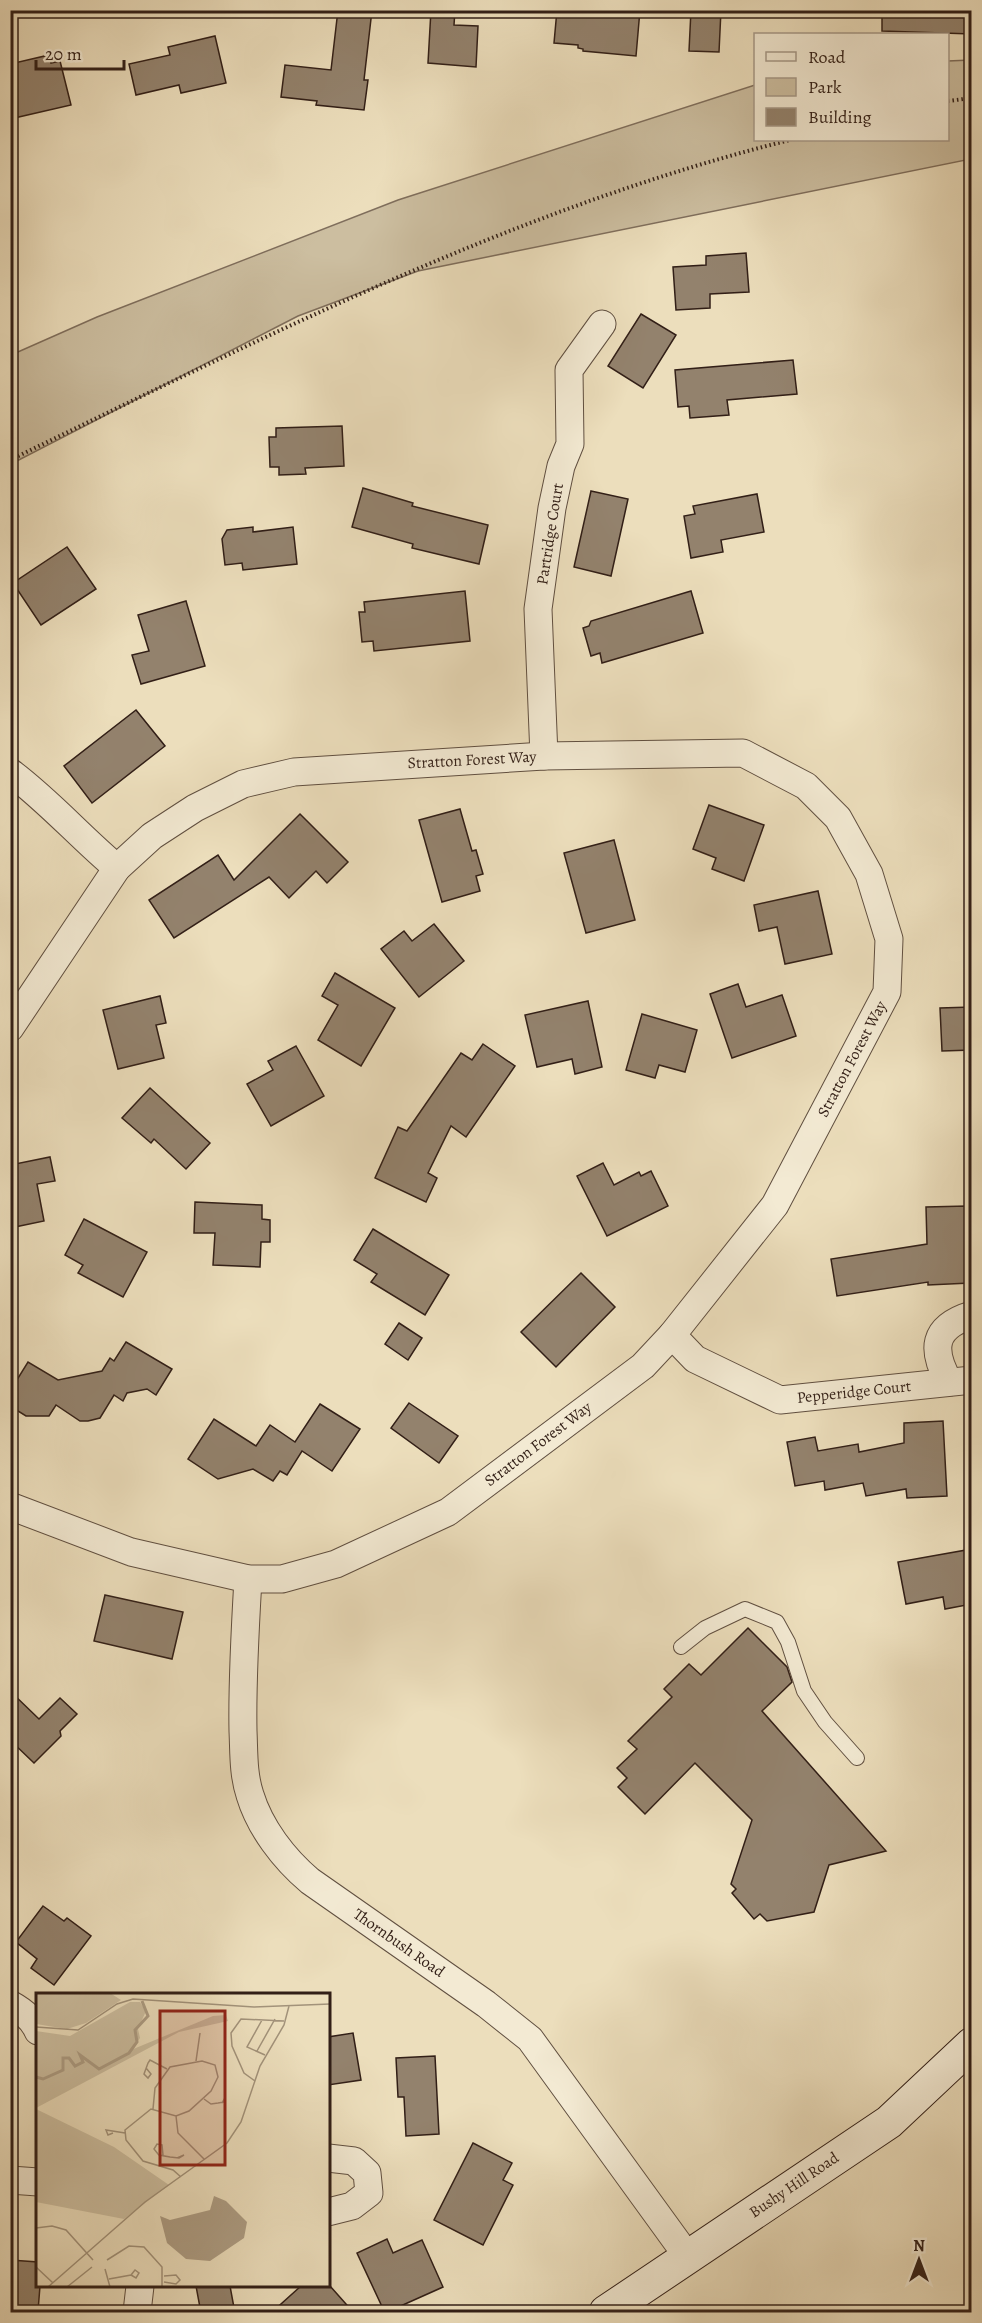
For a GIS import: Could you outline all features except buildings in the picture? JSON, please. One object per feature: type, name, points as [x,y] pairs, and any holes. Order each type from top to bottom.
[{"type":"main road","name":"Bushy Hill Road","points":[[606,2313],[889,2122],[972,2044]]},
{"type":"street","name":"Partridge Court","points":[[544,756],[538,609],[552,508],[561,466],[570,444],[569,370],[603,324]]},
{"type":"street","name":"Stratton Forest Way","points":[[10,1028],[117,868],[152,836],[195,808],[243,784],[294,772],[544,756],[743,753],[806,786],[838,818],[869,874],[889,939],[887,992],[775,1205],[672,1335],[643,1366],[448,1512],[336,1564],[282,1579],[248,1579],[131,1552],[10,1506]]},
{"type":"street","points":[[10,772],[33,789],[92,847],[117,868]]},
{"type":"street","name":"Pepperidge Court","points":[[960,1381],[939,1365],[936,1346],[945,1330],[962,1318],[972,1315]]},
{"type":"street","name":"Pepperidge Court","points":[[672,1335],[695,1359],[780,1400],[960,1381]]},
{"type":"street","name":"Thornbush Road","points":[[248,1579],[243,1679],[244,1767],[250,1796],[274,1842],[286,1859],[310,1881],[486,2004],[530,2039],[688,2257]]},
{"type":"street","points":[[10,2004],[20,2009],[36,2029]]},
{"type":"street","points":[[330,2158],[354,2161],[367,2173],[369,2193],[352,2206],[330,2212]]},
{"type":"street","points":[[10,2180],[36,2182]]},
{"type":"street","points":[[137,2313],[140,2287]]},
{"type":"lane","points":[[681,1647],[705,1628],[745,1609],[777,1622],[788,1642],[804,1691],[825,1722],[857,1758]]},
{"type":"path","points":[[949,101],[972,98]]},
{"type":"path","points":[[10,460],[237,350],[466,247],[612,192],[787,141]]},
{"type":"green space","points":[[971,60],[971,159],[418,271],[298,316],[11,464],[11,355],[97,317],[398,200],[754,85],[754,141],[949,141],[949,61]]}]
